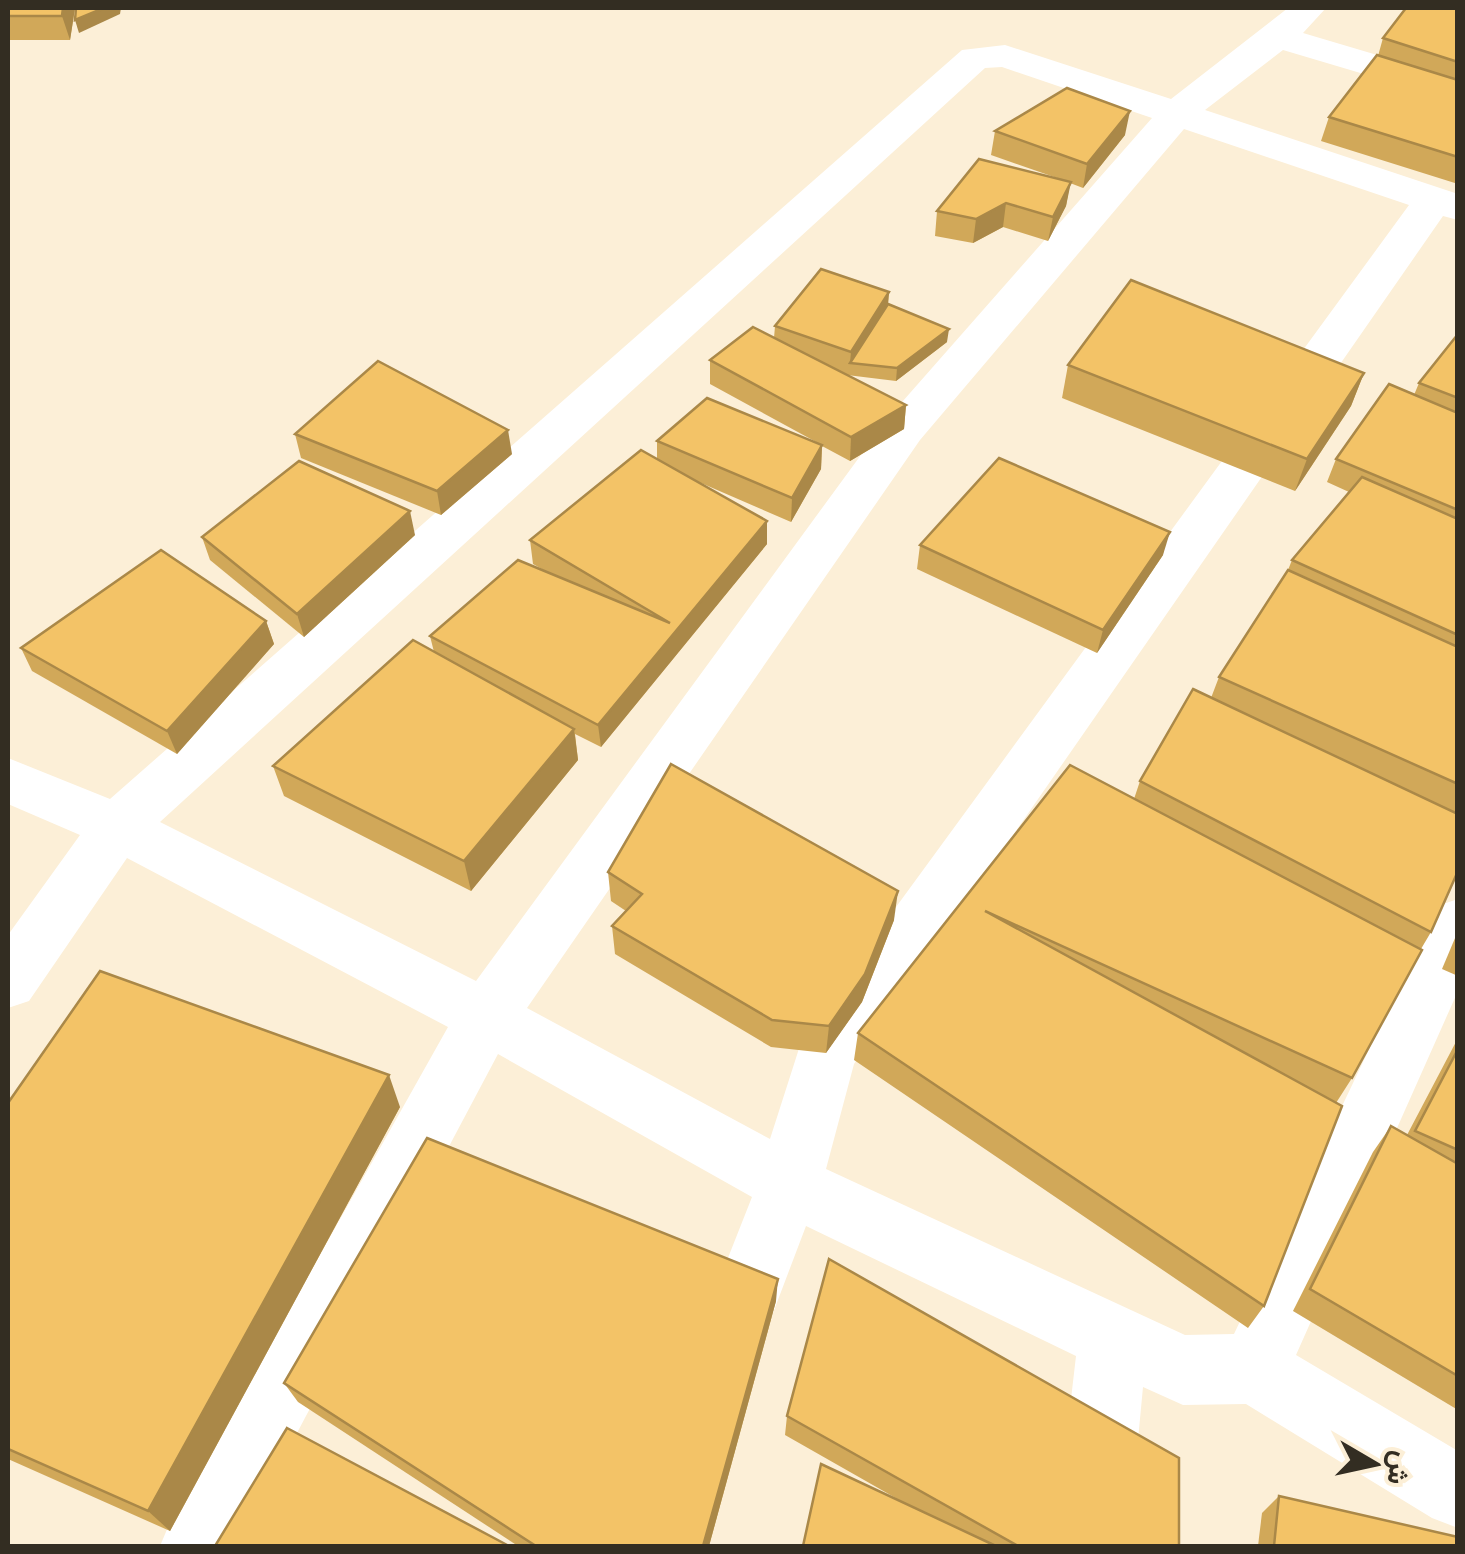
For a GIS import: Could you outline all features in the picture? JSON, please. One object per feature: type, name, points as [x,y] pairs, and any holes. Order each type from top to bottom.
[{"type":"street","points":[[197,1546],[486,1016],[904,429],[1177,113],[1292,22],[1458,92]]},
{"type":"street","points":[[8,982],[119,825],[975,58],[1006,56],[1446,204],[826,1052],[790,1183],[706,1401]]},
{"type":"street","points":[[8,780],[119,825],[486,1016],[790,1183],[1112,1337],[1183,1370],[1254,1369],[1458,1492]]},
{"type":"street","points":[[1254,1369],[1458,924]]},
{"type":"street","points":[[1092,1546],[1112,1337]]},
{"type":"building","points":[[8,8],[63,8],[62,16],[8,16]]},
{"type":"building","points":[[76,8],[104,8],[75,20]]},
{"type":"building","points":[[1406,8],[1458,9],[1458,62],[1383,38]]},
{"type":"building","points":[[1377,55],[1458,80],[1458,157],[1329,117]]},
{"type":"building","points":[[1067,88],[1130,111],[1087,164],[995,131]]},
{"type":"building","points":[[979,159],[1071,182],[1053,217],[1006,203],[976,219],[937,211]]},
{"type":"building","points":[[821,269],[889,292],[851,352],[775,326]]},
{"type":"building","points":[[1131,280],[1364,373],[1307,459],[1068,365]]},
{"type":"building","points":[[888,304],[949,329],[897,368],[850,363]]},
{"type":"building","points":[[753,327],[906,405],[851,437],[710,360]]},
{"type":"building","points":[[1458,334],[1458,398],[1419,383]]},
{"type":"building","points":[[378,361],[508,430],[437,491],[295,434]]},
{"type":"building","points":[[1389,384],[1458,413],[1458,510],[1336,459]]},
{"type":"building","points":[[707,398],[822,445],[792,498],[657,441]]},
{"type":"building","points":[[641,450],[767,521],[598,725],[430,636],[518,560],[670,623],[530,540]]},
{"type":"building","points":[[999,458],[1170,532],[1103,630],[920,545]]},
{"type":"building","points":[[299,461],[410,511],[297,614],[202,537]]},
{"type":"building","points":[[1362,477],[1458,519],[1458,635],[1292,560]]},
{"type":"building","points":[[161,550],[266,621],[167,731],[21,648]]},
{"type":"building","points":[[1288,570],[1458,647],[1458,784],[1219,677]]},
{"type":"building","points":[[413,640],[574,729],[464,861],[273,766]]},
{"type":"building","points":[[1193,689],[1458,814],[1458,871],[1431,932],[1140,781]]},
{"type":"building","points":[[671,764],[898,891],[865,974],[829,1026],[772,1020],[612,926],[642,894],[608,872]]},
{"type":"building","points":[[1070,765],[1422,950],[1352,1078],[985,911],[1342,1106],[1264,1306],[858,1033]]},
{"type":"building","points":[[100,971],[389,1075],[148,1511],[8,1449],[8,1103]]},
{"type":"building","points":[[1458,1049],[1458,1150],[1415,1131]]},
{"type":"building","points":[[1391,1126],[1458,1164],[1458,1376],[1310,1289]]},
{"type":"building","points":[[427,1138],[778,1279],[703,1546],[536,1546],[284,1383]]},
{"type":"building","points":[[829,1259],[1179,1458],[1179,1546],[1018,1546],[787,1416]]},
{"type":"building","points":[[287,1428],[509,1546],[215,1546]]},
{"type":"building","points":[[821,1464],[996,1546],[803,1546]]},
{"type":"building","points":[[1279,1496],[1458,1537],[1458,1546],[1274,1546]]}]
